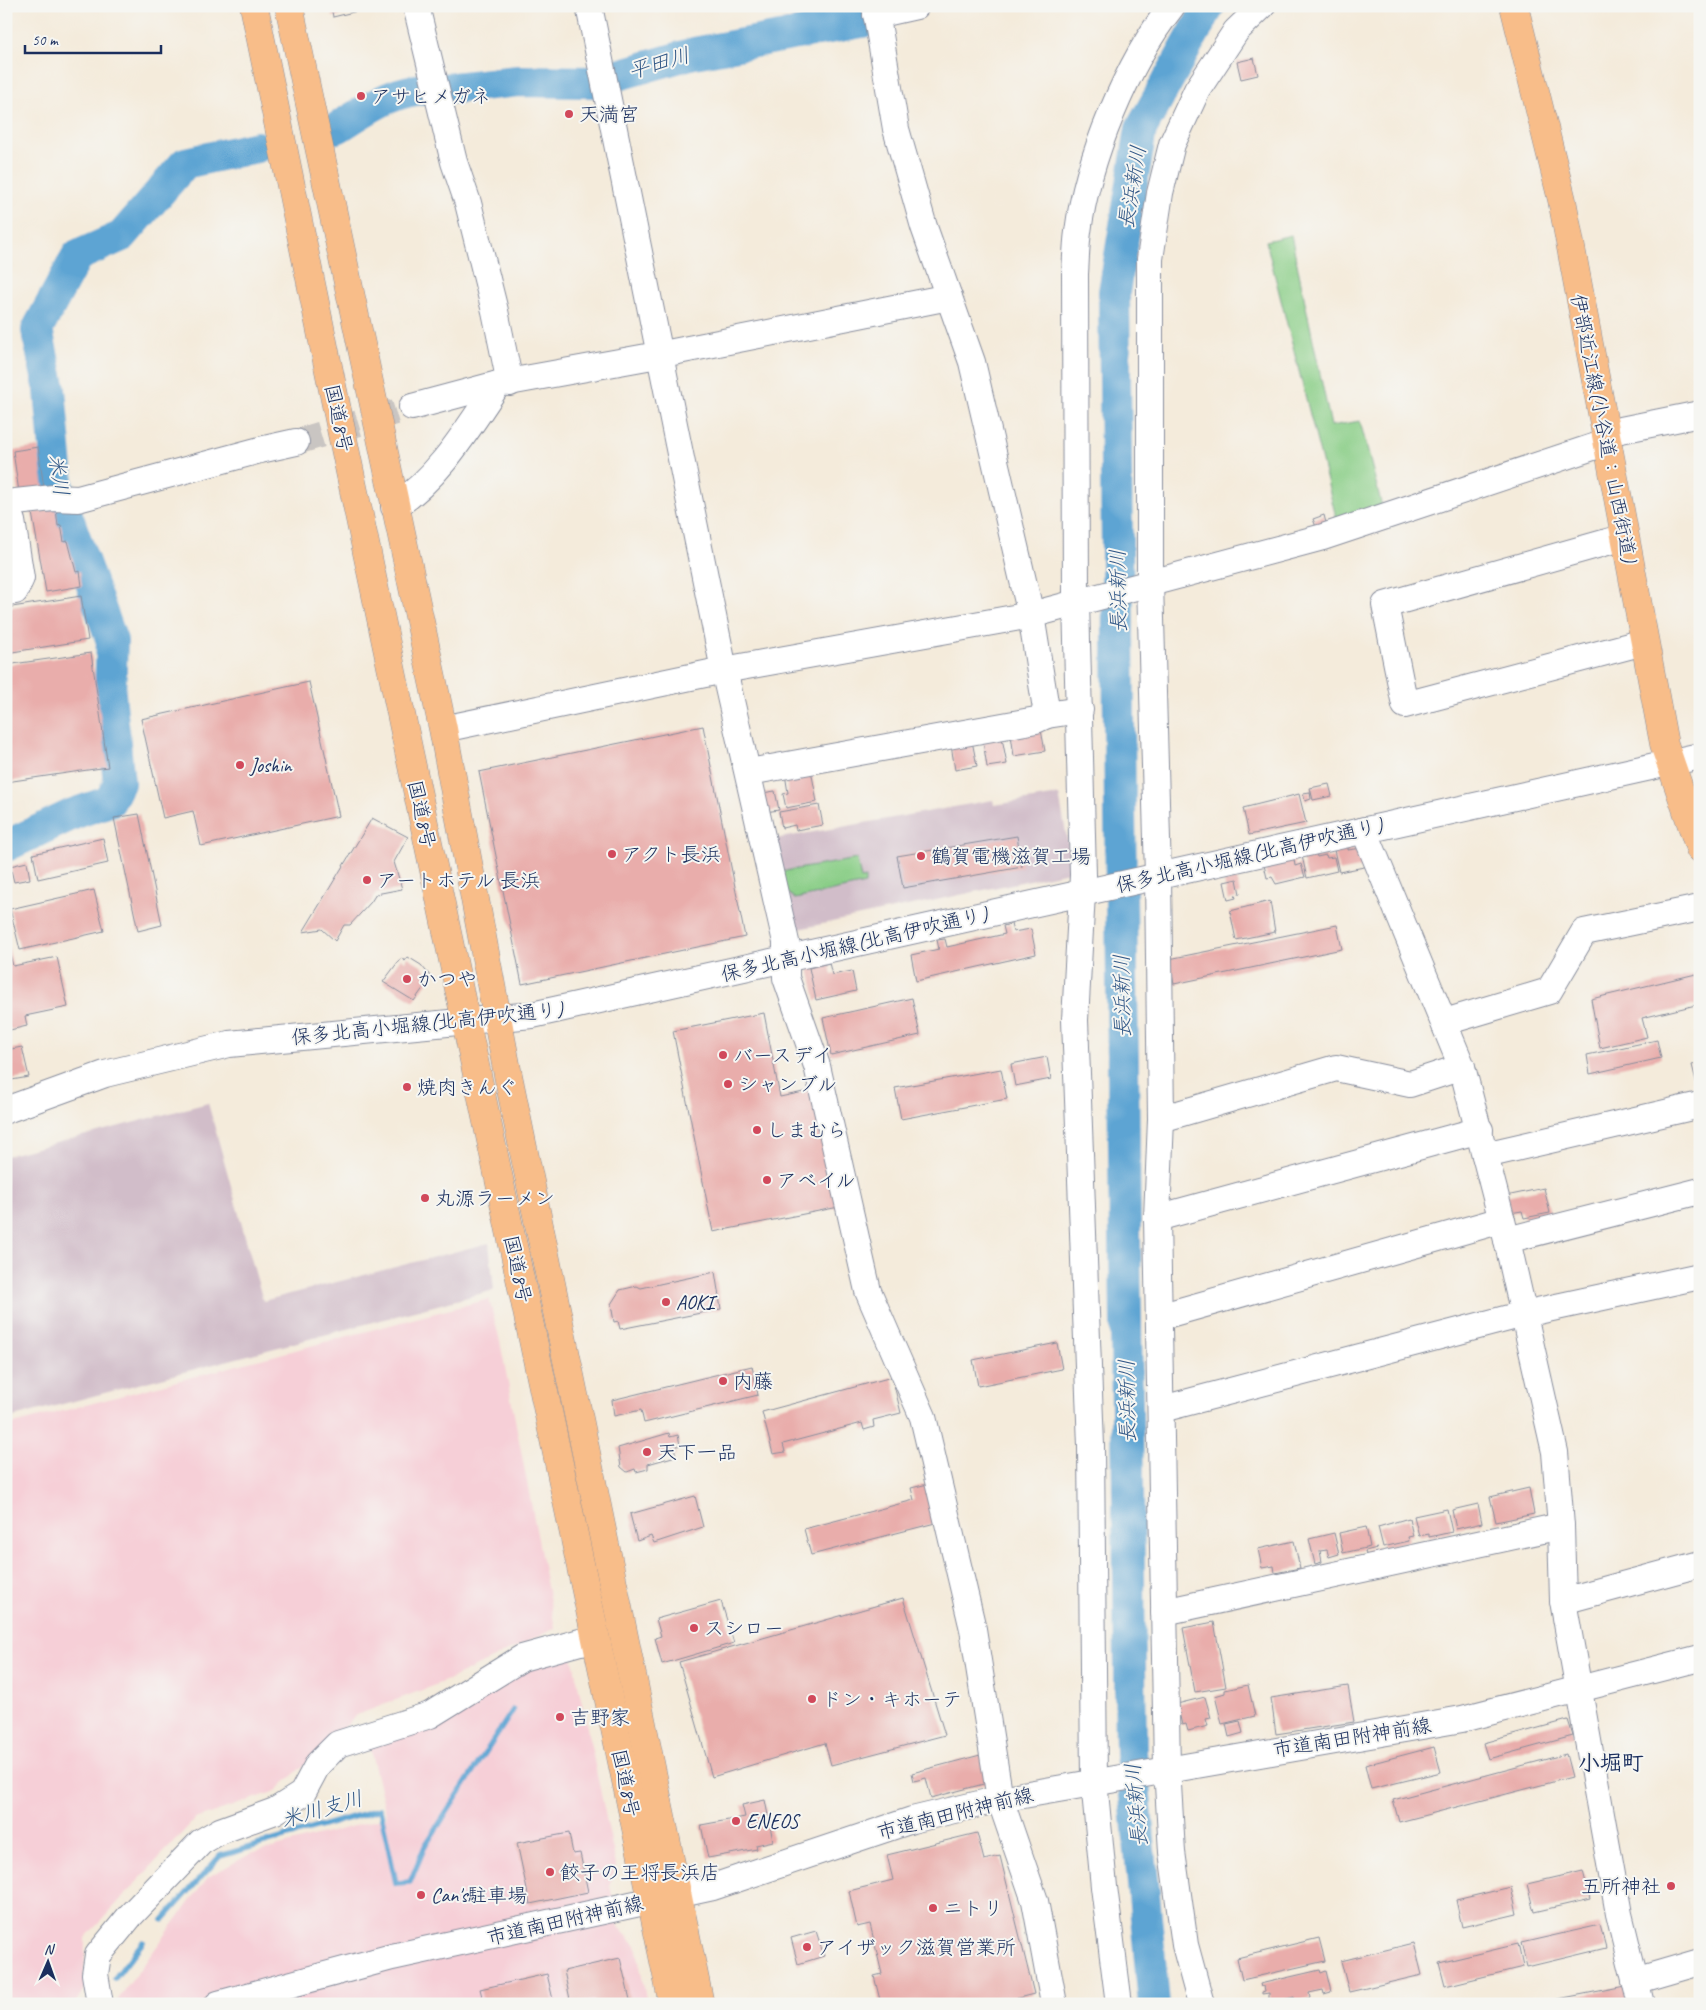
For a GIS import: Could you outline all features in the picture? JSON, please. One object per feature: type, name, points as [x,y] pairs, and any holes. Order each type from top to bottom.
[{"type":"main road","name":"国道8号","points":[[254,6],[465,1022],[672,2004]]},
{"type":"main road","name":"国道8号","points":[[289,6],[394,507],[443,729],[489,978],[499,1018],[508,1075],[700,2004]]},
{"type":"main road","name":"伊部近江線(小谷道：山西街道)","points":[[1514,6],[1562,200],[1664,744],[1700,849]]},
{"type":"street","points":[[394,507],[412,495],[450,452],[504,384],[495,310],[468,203],[454,162],[416,6]]},
{"type":"street","points":[[588,6],[724,670],[786,942],[786,978],[817,1066],[868,1291],[923,1417],[973,1629],[1000,1799],[1035,1901],[1054,2004]]},
{"type":"street","points":[[916,6],[875,11],[896,129],[924,227],[972,362],[1031,614],[1047,715]]},
{"type":"street","points":[[1119,2004],[1094,1781],[1091,1446],[1075,1020],[1086,892],[1083,875],[1080,710],[1081,600],[1075,274],[1078,232],[1091,174],[1120,95],[1158,24],[1172,6]]},
{"type":"street","points":[[1201,2004],[1185,1945],[1172,1852],[1167,1768],[1162,1409],[1157,1218],[1161,1119],[1152,877],[1146,583],[1150,259],[1160,193],[1172,144],[1197,90],[1236,31],[1262,6]]},
{"type":"street","points":[[412,407],[504,384],[949,297]]},
{"type":"street","points":[[443,729],[724,670],[1031,614],[1323,537],[1607,437],[1700,414]]},
{"type":"street","points":[[6,503],[78,499],[296,442]]},
{"type":"street","points":[[6,514],[12,521],[21,578],[15,591],[6,592]]},
{"type":"street","points":[[1625,537],[1385,605],[1405,706],[1644,642]]},
{"type":"street","points":[[748,772],[1036,720],[1047,715],[1080,710]]},
{"type":"street","name":"保多北高小堀線(北高伊吹通り)","points":[[6,1110],[105,1074],[229,1044],[532,1015],[1700,756]]},
{"type":"street","points":[[1364,830],[1462,1067],[1505,1230],[1555,1452],[1561,1526],[1563,1601],[1619,1914],[1638,1992],[1700,1962]]},
{"type":"street","points":[[1445,1022],[1549,991],[1584,932],[1700,908]]},
{"type":"street","points":[[1161,1119],[1336,1068],[1410,1084],[1462,1067]]},
{"type":"street","points":[[1157,1218],[1483,1142],[1700,1105]]},
{"type":"street","points":[[1159,1318],[1505,1230],[1700,1191]]},
{"type":"street","points":[[1162,1409],[1524,1314],[1700,1276]]},
{"type":"street","points":[[1164,1612],[1561,1526]]},
{"type":"street","points":[[1563,1601],[1700,1564]]},
{"type":"street","points":[[100,2004],[95,1974],[98,1955],[130,1916],[201,1842],[220,1831],[274,1811],[302,1794],[318,1764],[338,1744],[430,1715],[522,1658],[580,1642],[596,1640]]},
{"type":"street","name":"市道南田附神前線","points":[[218,2004],[392,1957],[713,1887],[912,1820],[1000,1799],[1167,1768],[1462,1719],[1700,1658]]},
{"type":"shaded area","name":"鶴賀電機滋賀工場","points":[[1059,795],[1073,871],[789,931],[769,840],[993,800],[994,805]]},
{"type":"shaded area","points":[[208,1103],[263,1301],[489,1243],[494,1290],[6,1419],[6,1156]]},
{"type":"shaded area","points":[[489,1299],[500,1341],[555,1628],[448,1680],[357,1715],[276,1791],[195,1819],[85,1938],[84,1991],[73,2004],[6,2004],[6,1426]]},
{"type":"shaded area","points":[[572,1656],[616,1865],[610,1886],[619,1928],[636,1945],[647,2004],[118,2004],[117,2001],[208,1877],[250,1854],[387,1817],[369,1745],[439,1727],[493,1688],[532,1667]]},
{"type":"green space","points":[[1291,235],[1331,426],[1360,421],[1382,506],[1337,521],[1266,241]]},
{"type":"green space","points":[[857,859],[861,879],[865,878],[865,884],[795,899],[783,889],[779,872]]},
{"type":"building","points":[[331,6],[374,6],[374,7],[333,17]]},
{"type":"building","points":[[1254,58],[1258,75],[1241,79],[1237,62]]},
{"type":"building","points":[[38,447],[45,495],[20,499],[13,451]]},
{"type":"building","points":[[56,509],[58,526],[61,525],[64,542],[68,541],[76,572],[80,571],[82,586],[46,592],[32,513]]},
{"type":"building","points":[[1324,515],[1326,523],[1316,527],[1313,519]]},
{"type":"building","points":[[81,596],[88,640],[6,653],[6,608]]},
{"type":"building","points":[[91,653],[108,767],[6,782],[6,665]]},
{"type":"building","name":"Joshin","points":[[309,682],[339,816],[201,846],[193,811],[163,818],[141,719]]},
{"type":"building","name":"アクト長浜","points":[[703,726],[745,937],[522,984],[479,772]]},
{"type":"building","points":[[1041,730],[1045,751],[1014,756],[1011,735]]},
{"type":"building","points":[[1002,738],[1007,764],[987,767],[983,741]]},
{"type":"building","points":[[972,741],[977,766],[955,770],[951,745]]},
{"type":"building","points":[[811,770],[817,802],[786,808],[783,794],[788,793],[785,774]]},
{"type":"building","points":[[1329,784],[1332,796],[1313,800],[1310,788]]},
{"type":"building","points":[[775,791],[779,810],[765,812],[762,793]]},
{"type":"building","points":[[1310,792],[1311,799],[1305,801],[1303,793]]},
{"type":"building","points":[[1299,794],[1306,823],[1249,835],[1243,808]]},
{"type":"building","points":[[819,805],[823,825],[796,830],[795,825],[782,828],[779,812]]},
{"type":"building","points":[[139,814],[162,925],[138,931],[114,818]]},
{"type":"building","name":"アートホテル 長浜","points":[[372,818],[408,837],[394,862],[402,889],[376,894],[350,925],[344,925],[335,941],[322,929],[303,932]]},
{"type":"building","points":[[1017,836],[1022,867],[903,888],[897,856]]},
{"type":"building","points":[[103,838],[108,863],[38,879],[33,854]]},
{"type":"building","points":[[1348,846],[1348,850],[1362,848],[1369,866],[1339,872],[1334,850]]},
{"type":"building","points":[[1316,853],[1317,857],[1326,855],[1327,858],[1334,857],[1337,871],[1307,878],[1302,856]]},
{"type":"building","points":[[1294,859],[1295,866],[1301,864],[1305,877],[1276,884],[1272,877],[1267,878],[1264,865]]},
{"type":"building","points":[[27,862],[30,879],[14,882],[10,866]]},
{"type":"building","points":[[1237,879],[1240,894],[1235,895],[1236,898],[1228,900],[1224,882]]},
{"type":"building","points":[[94,890],[104,931],[20,950],[10,909]]},
{"type":"building","points":[[1270,901],[1275,932],[1236,940],[1230,911]]},
{"type":"building","points":[[1011,924],[1013,932],[1031,929],[1036,954],[916,981],[911,955],[939,949],[937,940],[945,939],[947,947],[1005,934],[1003,926]]},
{"type":"building","points":[[1337,925],[1342,949],[1174,984],[1169,959]]},
{"type":"building","points":[[6,940],[13,966],[57,957],[68,1007],[25,1016],[27,1026],[10,1030],[6,1021]]},
{"type":"building","name":"かつや","points":[[408,957],[421,965],[431,977],[414,1001],[383,982],[401,958],[405,961]]},
{"type":"building","points":[[829,963],[832,975],[852,971],[856,991],[816,1000],[809,968]]},
{"type":"building","points":[[1696,974],[1700,990],[1700,1004],[1642,1018],[1647,1037],[1600,1048],[1591,999]]},
{"type":"building","points":[[912,998],[920,1035],[831,1055],[823,1018]]},
{"type":"building","points":[[764,1013],[780,1097],[813,1090],[839,1207],[713,1232],[673,1031]]},
{"type":"building","points":[[1657,1040],[1661,1058],[1590,1074],[1587,1055]]},
{"type":"building","points":[[22,1047],[29,1077],[6,1081],[6,1050]]},
{"type":"building","points":[[1047,1057],[1051,1079],[1015,1086],[1011,1064]]},
{"type":"building","points":[[1700,1063],[1700,1093],[1699,1093],[1692,1065]]},
{"type":"building","points":[[1001,1069],[1007,1099],[901,1119],[895,1088]]},
{"type":"building","points":[[1544,1188],[1550,1213],[1524,1218],[1522,1211],[1510,1213],[1506,1196]]},
{"type":"building","name":"AOKI","points":[[715,1272],[721,1309],[620,1329],[618,1321],[614,1322],[611,1304],[620,1290],[637,1286],[641,1288]]},
{"type":"building","points":[[1057,1343],[1062,1369],[978,1386],[973,1360]]},
{"type":"building","name":"内藤","points":[[752,1366],[758,1395],[644,1423],[641,1410],[614,1416],[612,1400]]},
{"type":"building","points":[[892,1377],[901,1413],[873,1420],[874,1427],[864,1430],[862,1423],[783,1444],[785,1452],[773,1454],[762,1412]]},
{"type":"building","name":"天下一品","points":[[669,1433],[670,1437],[678,1435],[680,1445],[674,1447],[676,1456],[648,1464],[648,1469],[636,1472],[635,1469],[627,1472],[621,1467],[618,1448]]},
{"type":"building","points":[[932,1483],[943,1521],[811,1555],[804,1529],[914,1500],[911,1488]]},
{"type":"building","points":[[1529,1488],[1534,1514],[1496,1522],[1490,1497]]},
{"type":"building","points":[[695,1496],[703,1527],[654,1543],[651,1536],[637,1541],[630,1514]]},
{"type":"building","points":[[1478,1504],[1482,1523],[1456,1529],[1452,1510]]},
{"type":"building","points":[[1447,1509],[1452,1532],[1429,1537],[1429,1534],[1419,1536],[1414,1516]]},
{"type":"building","points":[[1409,1518],[1413,1536],[1408,1537],[1409,1541],[1383,1547],[1378,1527]]},
{"type":"building","points":[[1366,1527],[1370,1547],[1343,1553],[1339,1533]]},
{"type":"building","points":[[1334,1533],[1339,1554],[1329,1557],[1327,1550],[1320,1551],[1322,1562],[1315,1564],[1309,1539]]},
{"type":"building","points":[[1294,1541],[1300,1568],[1275,1573],[1274,1566],[1262,1568],[1258,1549]]},
{"type":"building","points":[[1377,1548],[1379,1556],[1367,1558],[1365,1551]]},
{"type":"building","name":"ドン・キホーテ","points":[[903,1598],[945,1735],[831,1765],[825,1743],[712,1777],[679,1662]]},
{"type":"building","name":"スシロー","points":[[721,1601],[734,1643],[662,1664],[655,1638],[661,1636],[656,1619]]},
{"type":"building","points":[[1214,1622],[1226,1687],[1195,1692],[1183,1628]]},
{"type":"building","points":[[1248,1685],[1255,1716],[1222,1724],[1215,1696],[1225,1693],[1225,1690]]},
{"type":"building","points":[[1348,1686],[1354,1722],[1276,1734],[1271,1698]]},
{"type":"building","points":[[1205,1697],[1211,1718],[1206,1719],[1208,1726],[1188,1731],[1186,1724],[1182,1725],[1177,1704]]},
{"type":"building","points":[[1568,1720],[1573,1736],[1488,1759],[1483,1743]]},
{"type":"building","points":[[1240,1721],[1243,1733],[1229,1737],[1226,1724]]},
{"type":"building","points":[[1434,1747],[1441,1772],[1371,1789],[1365,1765]]},
{"type":"building","points":[[984,1754],[991,1782],[931,1798],[926,1778],[914,1781],[912,1773]]},
{"type":"building","points":[[1566,1754],[1572,1777],[1399,1822],[1393,1800]]},
{"type":"building","points":[[765,1800],[773,1841],[756,1845],[757,1849],[708,1858],[701,1825],[745,1817],[742,1805]]},
{"type":"building","points":[[569,1833],[573,1854],[580,1853],[588,1892],[530,1904],[517,1843]]},
{"type":"building","name":"ニトリ","points":[[977,1833],[984,1860],[1000,1856],[1034,1994],[994,2004],[881,2004],[874,1976],[882,1974],[870,1924],[857,1927],[849,1891],[893,1880],[887,1855]]},
{"type":"building","points":[[1583,1871],[1590,1899],[1534,1912],[1527,1884]]},
{"type":"building","points":[[1511,1887],[1517,1914],[1462,1927],[1456,1900]]},
{"type":"building","points":[[1600,1925],[1606,1948],[1527,1967],[1521,1943]]},
{"type":"building","name":"アイザック滋賀営業所","points":[[816,1931],[824,1956],[798,1964],[791,1938]]},
{"type":"building","points":[[1319,1938],[1325,1961],[1242,1980],[1237,1958]]},
{"type":"building","points":[[1414,1943],[1422,1975],[1349,1992],[1341,1961]]},
{"type":"building","points":[[1518,1944],[1523,1967],[1445,1986],[1439,1963]]},
{"type":"building","points":[[620,1958],[631,2004],[595,2004],[594,2000],[571,2004],[564,1971]]},
{"type":"building","points":[[1320,1970],[1321,1973],[1326,1971],[1331,1992],[1324,1994],[1323,1990],[1309,1993],[1310,1998],[1295,2002],[1294,1997],[1279,2001],[1280,2004],[1269,2004],[1269,1993],[1262,1994],[1265,1991],[1264,1986],[1261,1987],[1260,1984]]},
{"type":"building","points":[[547,1974],[554,2004],[484,2004],[480,1989]]},
{"type":"building","points":[[1630,1985],[1633,2004],[1548,2004],[1548,2001]]},
{"type":"waterway","name":"長浜新川","points":[[1154,2004],[1131,1752],[1114,292],[1141,129],[1209,6]]},
{"type":"waterway","name":"平田川","points":[[444,89],[518,81],[594,82],[694,53],[872,20]]},
{"type":"waterway","name":"平田川","points":[[337,128],[370,107],[394,96],[419,89],[432,89]]},
{"type":"waterway","name":"米川","points":[[6,846],[73,814],[110,801],[119,783],[110,694],[112,641],[59,493],[50,390],[37,330],[77,256],[122,236],[185,163],[257,147]]},
{"type":"waterway","name":"米川支川","points":[[163,1920],[220,1856],[380,1809],[396,1883],[410,1882],[425,1846],[513,1710]]},
{"type":"waterway","name":"米川支川","points":[[115,1978],[143,1942]]},
{"type":"tunnel","points":[[296,442],[412,407]]},
{"type":"place","name":"アサヒメガネ","points":[[361,96]]},
{"type":"place","name":"天満宮","points":[[569,114]]},
{"type":"place","name":"Joshin","points":[[240,765]]},
{"type":"place","name":"アクト長浜","points":[[612,854]]},
{"type":"place","name":"鶴賀電機滋賀工場","points":[[921,856]]},
{"type":"place","name":"アートホテル 長浜","points":[[367,880]]},
{"type":"place","name":"かつや","points":[[407,979]]},
{"type":"place","name":"バースデイ","points":[[723,1055]]},
{"type":"place","name":"シャンブル","points":[[728,1084]]},
{"type":"place","name":"焼肉きんぐ","points":[[407,1087]]},
{"type":"place","name":"しまむら","points":[[757,1130]]},
{"type":"place","name":"アベイル","points":[[767,1180]]},
{"type":"place","name":"丸源ラーメン","points":[[425,1198]]},
{"type":"place","name":"AOKI","points":[[666,1302]]},
{"type":"place","name":"内藤","points":[[723,1381]]},
{"type":"place","name":"天下一品","points":[[647,1452]]},
{"type":"place","name":"スシロー","points":[[694,1628]]},
{"type":"place","name":"ドン・キホーテ","points":[[812,1699]]},
{"type":"place","name":"吉野家","points":[[560,1717]]},
{"type":"place","name":"ENEOS","points":[[736,1821]]},
{"type":"place","name":"餃子の王将長浜店","points":[[550,1872]]},
{"type":"place","name":"五所神社","points":[[1671,1886]]},
{"type":"place","name":"Can's駐車場","points":[[421,1895]]},
{"type":"place","name":"ニトリ","points":[[933,1908]]},
{"type":"place","name":"アイザック滋賀営業所","points":[[807,1947]]},
{"type":"district","name":"小堀町","points":[[1611,1762]]}]
